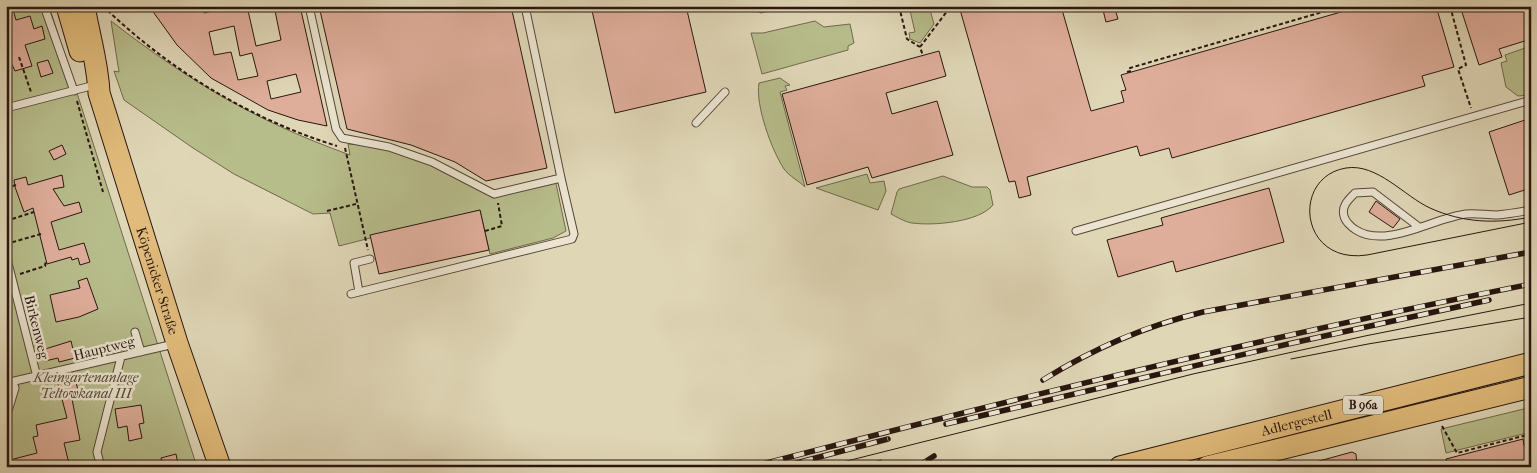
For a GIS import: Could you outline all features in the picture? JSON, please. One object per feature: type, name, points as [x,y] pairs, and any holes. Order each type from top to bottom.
[{"type":"main road","name":"Köpenicker Straße","points":[[66,6],[88,90],[220,467]]},
{"type":"main road","name":"Köpenicker Straße","points":[[84,6],[88,36],[98,71],[88,90]]},
{"type":"main road","name":"Adlergestell","points":[[1120,467],[1531,363]]},
{"type":"main road","name":"Adlergestell","points":[[1207,467],[1531,387]]},
{"type":"lane","points":[[6,108],[88,90],[44,6]]},
{"type":"lane","points":[[309,6],[336,129],[342,138],[389,147],[432,162],[496,194],[561,178]]},
{"type":"lane","points":[[370,259],[354,263],[355,293],[572,239],[574,234],[525,6]]},
{"type":"lane","points":[[696,123],[725,92]]},
{"type":"lane","points":[[1076,231],[1531,100]]},
{"type":"lane","points":[[1419,227],[1373,192],[1355,193],[1344,208],[1344,217],[1351,227],[1365,236],[1378,237],[1419,227],[1451,216],[1468,214],[1496,215],[1531,210]]},
{"type":"lane","name":"Birkenweg","points":[[6,255],[37,377]]},
{"type":"lane","points":[[135,332],[141,352]]},
{"type":"lane","name":"Hauptweg","points":[[10,383],[177,343]]},
{"type":"lane","points":[[101,467],[98,452],[121,357]]},
{"type":"lane","points":[[6,418],[15,388],[10,383]]},
{"type":"path","points":[[103,6],[149,46],[206,86],[254,114],[345,149]]},
{"type":"path","points":[[899,6],[907,39],[920,47],[923,56]]},
{"type":"path","points":[[1127,72],[1130,71],[1130,68],[1343,6]]},
{"type":"path","points":[[1450,6],[1466,65],[1458,69],[1474,117]]},
{"type":"path","points":[[920,47],[948,10]]},
{"type":"path","points":[[1313,18],[1314,14]]},
{"type":"path","points":[[19,57],[34,101]]},
{"type":"path","points":[[88,90],[104,192]]},
{"type":"path","points":[[348,160],[370,259]]},
{"type":"path","points":[[6,188],[16,185]]},
{"type":"path","points":[[485,230],[502,226],[496,194]]},
{"type":"path","points":[[327,211],[357,204]]},
{"type":"path","points":[[6,221],[34,212]]},
{"type":"path","points":[[6,244],[41,234]]},
{"type":"path","points":[[12,279],[22,272],[45,266],[46,260]]},
{"type":"path","points":[[1441,423],[1457,453],[1531,434]]},
{"type":"green space","name":"Kleingartenanlage Teltowkanal III","points":[[6,6],[49,6],[197,467],[6,467]]},
{"type":"green space","points":[[744,6],[789,6],[761,13]]},
{"type":"green space","points":[[909,6],[929,6],[934,24],[920,43],[910,39],[909,33],[915,32]]},
{"type":"green space","points":[[111,21],[168,63],[225,98],[284,128],[350,155],[348,144],[389,147],[432,162],[494,194],[555,179],[566,231],[553,238],[490,254],[480,210],[339,246],[330,213],[313,214],[234,174],[124,100],[114,71],[119,72]]},
{"type":"green space","points":[[815,21],[824,27],[850,24],[854,43],[848,46],[848,50],[762,74],[751,33],[763,33]]},
{"type":"green space","points":[[1531,46],[1531,95],[1518,96],[1506,87],[1501,63],[1507,61],[1505,55]]},
{"type":"green space","points":[[780,78],[790,85],[785,86],[787,90],[780,92],[805,187],[784,169],[779,161],[762,115],[758,92],[759,83]]},
{"type":"green space","points":[[867,174],[870,183],[884,181],[886,191],[878,210],[816,188]]},
{"type":"green space","points":[[943,176],[972,187],[987,187],[990,190],[993,205],[978,215],[956,222],[912,223],[891,214],[899,189]]},
{"type":"green space","points":[[1528,408],[1531,410],[1531,432],[1446,453],[1441,429]]},
{"type":"building","points":[[6,6],[12,6],[16,20],[30,16],[34,29],[42,26],[45,39],[25,45],[32,66],[15,71],[6,48]]},
{"type":"building","points":[[149,6],[203,6],[204,13],[234,6],[247,6],[256,46],[281,40],[274,6],[300,6],[327,126],[298,120],[268,110],[211,78],[177,45]],"holes":[[[234,26],[240,56],[252,53],[258,76],[238,80],[231,52],[214,55],[209,32]],[[296,74],[301,92],[271,99],[267,81]]]},
{"type":"building","points":[[319,6],[511,6],[547,168],[486,181],[455,162],[411,145],[347,129]]},
{"type":"building","points":[[591,6],[686,6],[706,92],[615,113]]},
{"type":"building","points":[[959,6],[1061,6],[1091,111],[1124,102],[1121,91],[1126,90],[1121,75],[1362,6],[1436,6],[1454,67],[1422,76],[1425,86],[1172,158],[1169,148],[1140,156],[1137,146],[1027,177],[1031,195],[1019,198],[1015,181],[1009,182]]},
{"type":"building","points":[[1102,6],[1114,6],[1118,19],[1106,22]]},
{"type":"building","points":[[1460,6],[1531,6],[1531,39],[1499,49],[1502,57],[1479,65]]},
{"type":"building","points":[[939,51],[946,76],[886,93],[892,114],[937,101],[953,155],[872,178],[868,167],[807,185],[782,94]]},
{"type":"building","points":[[48,60],[53,73],[41,77],[37,63]]},
{"type":"building","points":[[1531,118],[1531,188],[1509,195],[1489,132]]},
{"type":"building","points":[[62,145],[66,154],[54,160],[49,151]]},
{"type":"building","points":[[62,175],[64,187],[53,189],[64,206],[79,202],[82,212],[51,222],[59,250],[84,243],[90,262],[80,265],[78,258],[72,260],[71,257],[47,264],[33,208],[24,212],[15,187],[14,180],[26,177],[28,185]]},
{"type":"building","points":[[1269,188],[1284,242],[1176,272],[1173,261],[1118,277],[1107,240],[1163,225],[1161,218]]},
{"type":"building","points":[[1376,201],[1400,219],[1393,228],[1369,212]]},
{"type":"building","points":[[480,210],[489,250],[379,274],[370,235]]},
{"type":"building","points":[[87,278],[98,309],[79,317],[56,322],[50,295],[80,288],[78,281]]},
{"type":"building","points":[[71,341],[75,358],[59,362],[58,358],[45,361],[42,350]]},
{"type":"building","points":[[75,379],[80,397],[72,399],[80,440],[64,443],[69,464],[58,467],[39,467],[39,464],[28,467],[6,467],[6,461],[37,453],[33,437],[38,436],[36,425],[67,418],[58,384]]},
{"type":"building","points":[[141,405],[144,423],[139,424],[142,438],[129,441],[127,426],[118,428],[115,409]]},
{"type":"building","points":[[1523,439],[1524,445],[1531,444],[1531,460],[1504,467],[1447,467],[1446,459]]},
{"type":"building","points":[[1352,452],[1356,454],[1357,467],[1309,467],[1308,464]]},
{"type":"building","points":[[176,454],[178,464],[163,467],[161,458]]},
{"type":"tram line","points":[[1531,217],[1505,221],[1480,221],[1455,217],[1420,203],[1369,170],[1346,168],[1328,175],[1317,187],[1311,202],[1310,219],[1316,234],[1327,247],[1344,255],[1367,255],[1531,222]]},
{"type":"tram line","points":[[823,467],[1193,374],[1365,336],[1531,303]]},
{"type":"tram line","points":[[1291,359],[1368,344],[1531,317]]},
{"type":"tram line","points":[[854,467],[881,460]]},
{"type":"railway","points":[[1043,380],[1062,368],[1120,339],[1161,324],[1203,312],[1531,252]]},
{"type":"railway","points":[[751,467],[945,417],[1237,347],[1531,284]]},
{"type":"railway","points":[[946,424],[1288,344],[1489,300]]},
{"type":"railway","points":[[781,467],[888,439]]},
{"type":"railway","points":[[917,467],[934,456]]}]
